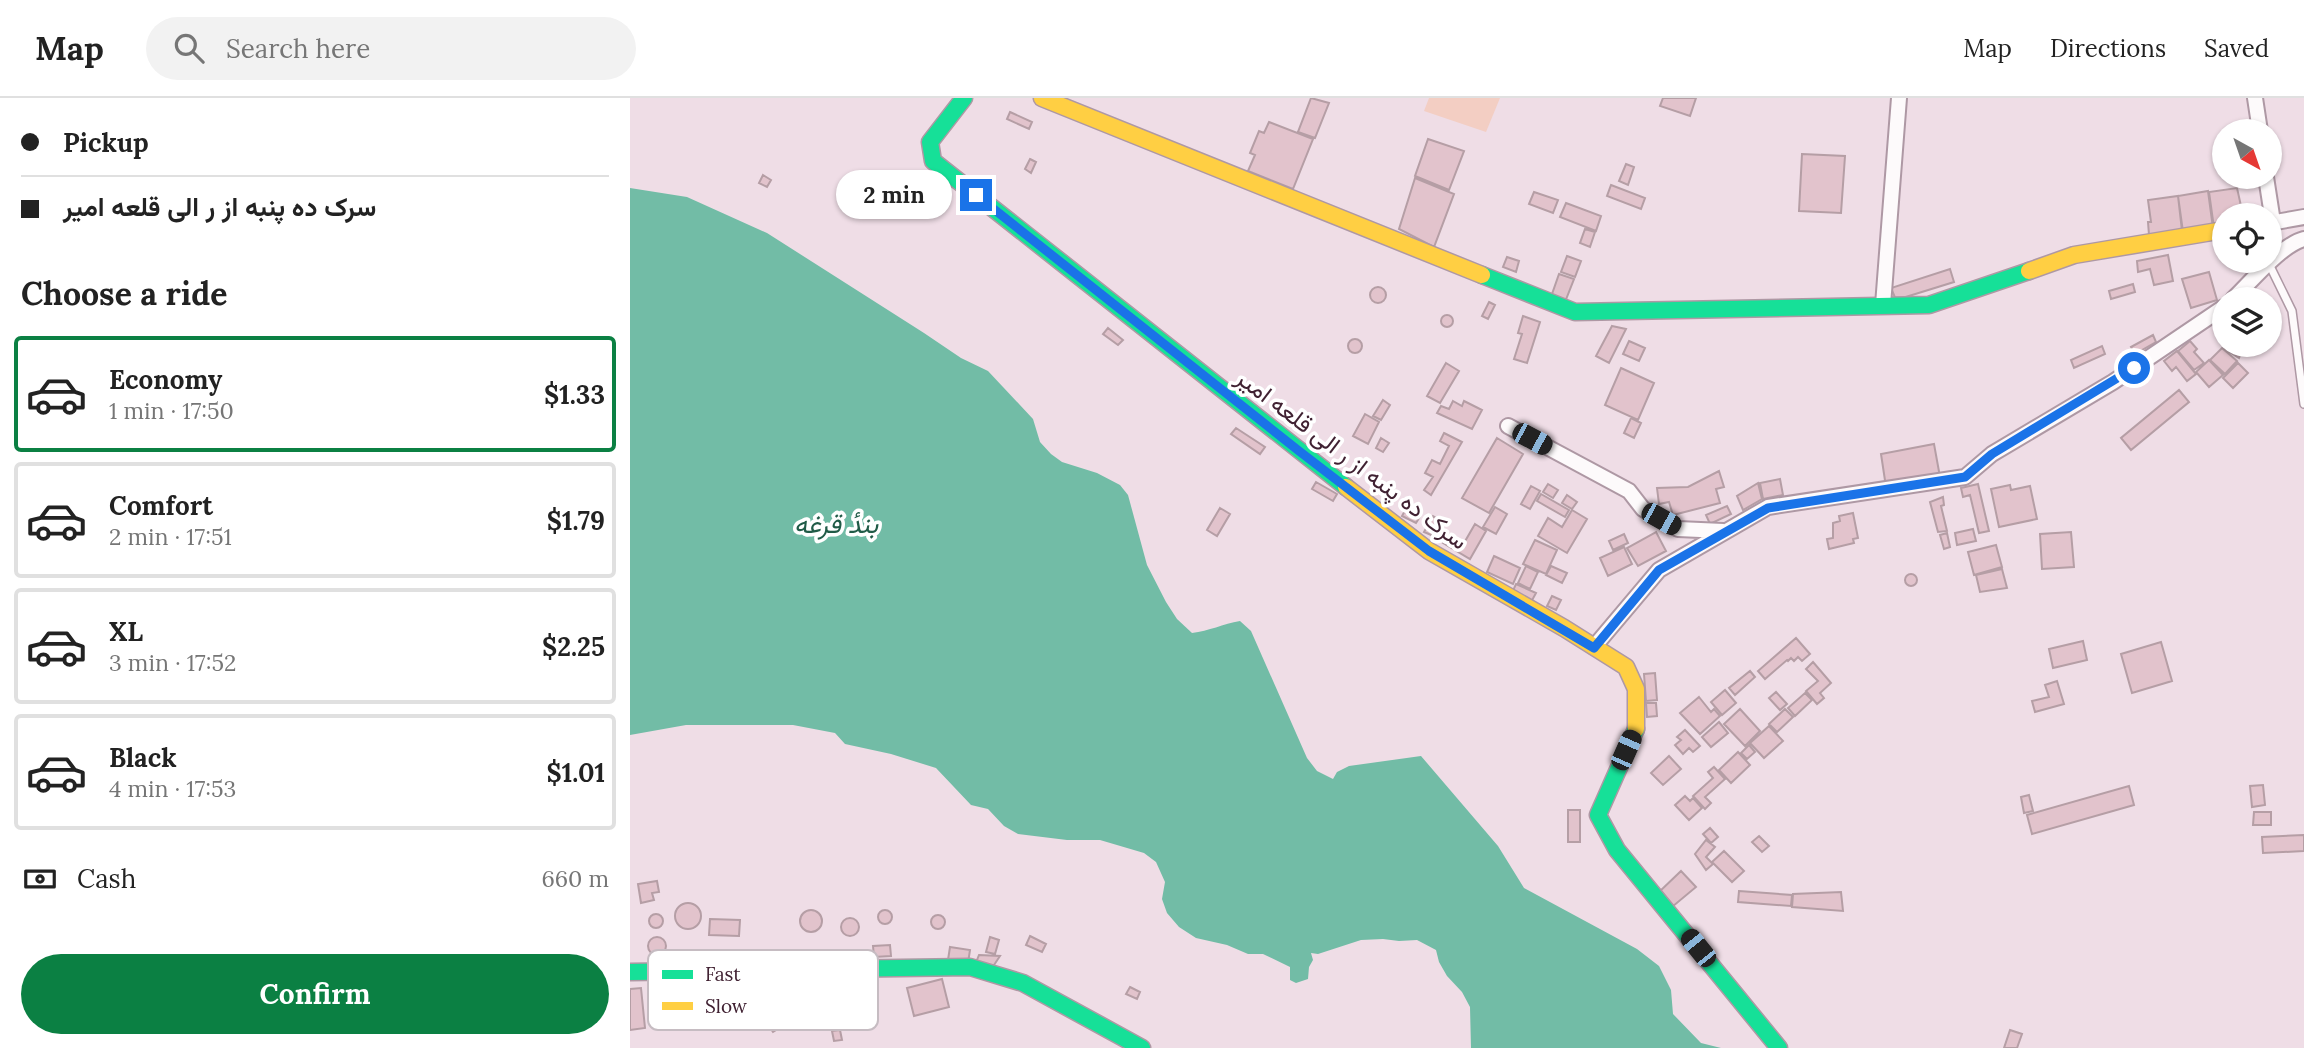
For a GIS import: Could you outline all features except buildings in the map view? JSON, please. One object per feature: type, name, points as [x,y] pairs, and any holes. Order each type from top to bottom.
[{"type":"street","name":"سرک ده پنبه از ر الی قلعه امیر","points":[[964,98],[930,142],[933,161],[1429,551],[1626,667],[1636,689],[1636,728],[1598,815],[1617,850],[1779,1048]]},
{"type":"street","points":[[1042,98],[1575,312],[1929,305],[2074,255],[2212,232]]},
{"type":"street","points":[[1883,305],[1899,98]]},
{"type":"street","points":[[2255,98],[2258,119]]},
{"type":"street","points":[[2282,221],[2304,217]]},
{"type":"street","points":[[2282,254],[2304,239]]},
{"type":"street","points":[[2245,287],[2260,273]]},
{"type":"street","points":[[1594,648],[1659,570],[1724,531],[1768,508],[1965,477],[1992,454],[2113,382],[2212,315]]},
{"type":"street","points":[[1508,426],[1629,491],[1643,509],[1678,529],[1724,531]]},
{"type":"street","points":[[878,968],[970,967],[1023,983],[1142,1048]]},
{"type":"street","points":[[630,972],[648,972]]},
{"type":"lane","points":[[2273,273],[2292,311],[2304,404]]},
{"type":"shaded area","points":[[1429,98],[1500,98],[1486,132],[1424,111]]},
{"type":"water","name":"بندٔ قرغه","points":[[630,188],[687,197],[767,233],[961,358],[988,371],[1033,419],[1040,442],[1051,454],[1062,462],[1097,473],[1120,485],[1128,495],[1147,565],[1177,619],[1192,633],[1240,621],[1251,631],[1307,758],[1317,771],[1333,779],[1337,772],[1349,766],[1421,756],[1498,846],[1524,888],[1637,949],[1659,966],[1671,990],[1673,1014],[1701,1043],[1721,1048],[1471,1048],[1470,1007],[1462,992],[1447,976],[1436,950],[1417,940],[1361,940],[1318,954],[1311,953],[1313,960],[1308,979],[1296,983],[1290,980],[1290,967],[1263,954],[1248,954],[1227,945],[1196,938],[1179,927],[1167,913],[1162,899],[1165,882],[1156,862],[1144,853],[1100,840],[1067,840],[1018,834],[1004,826],[988,809],[971,805],[936,768],[845,744],[835,733],[793,725],[686,725],[630,735]]},
{"type":"traffic: fast","points":[[964,98],[930,142],[933,161],[1346,487]]},
{"type":"traffic: fast","points":[[1482,275],[1575,312],[1929,305],[2029,271]]},
{"type":"traffic: fast","points":[[1636,729],[1598,815],[1617,850],[1779,1048]]},
{"type":"traffic: fast","points":[[878,968],[970,967],[1023,983],[1142,1048]]},
{"type":"traffic: fast","points":[[630,972],[648,972]]},
{"type":"traffic: slow","points":[[1042,98],[1482,275]]},
{"type":"traffic: slow","points":[[2029,271],[2074,255],[2212,232]]},
{"type":"traffic: slow","points":[[1346,487],[1429,551],[1564,628],[1626,667],[1636,689],[1636,729]]},
{"type":"route","points":[[976,195],[1429,551],[1594,648],[1659,570],[1751,516],[1768,508],[1965,477],[1992,454],[2134,368]]}]
